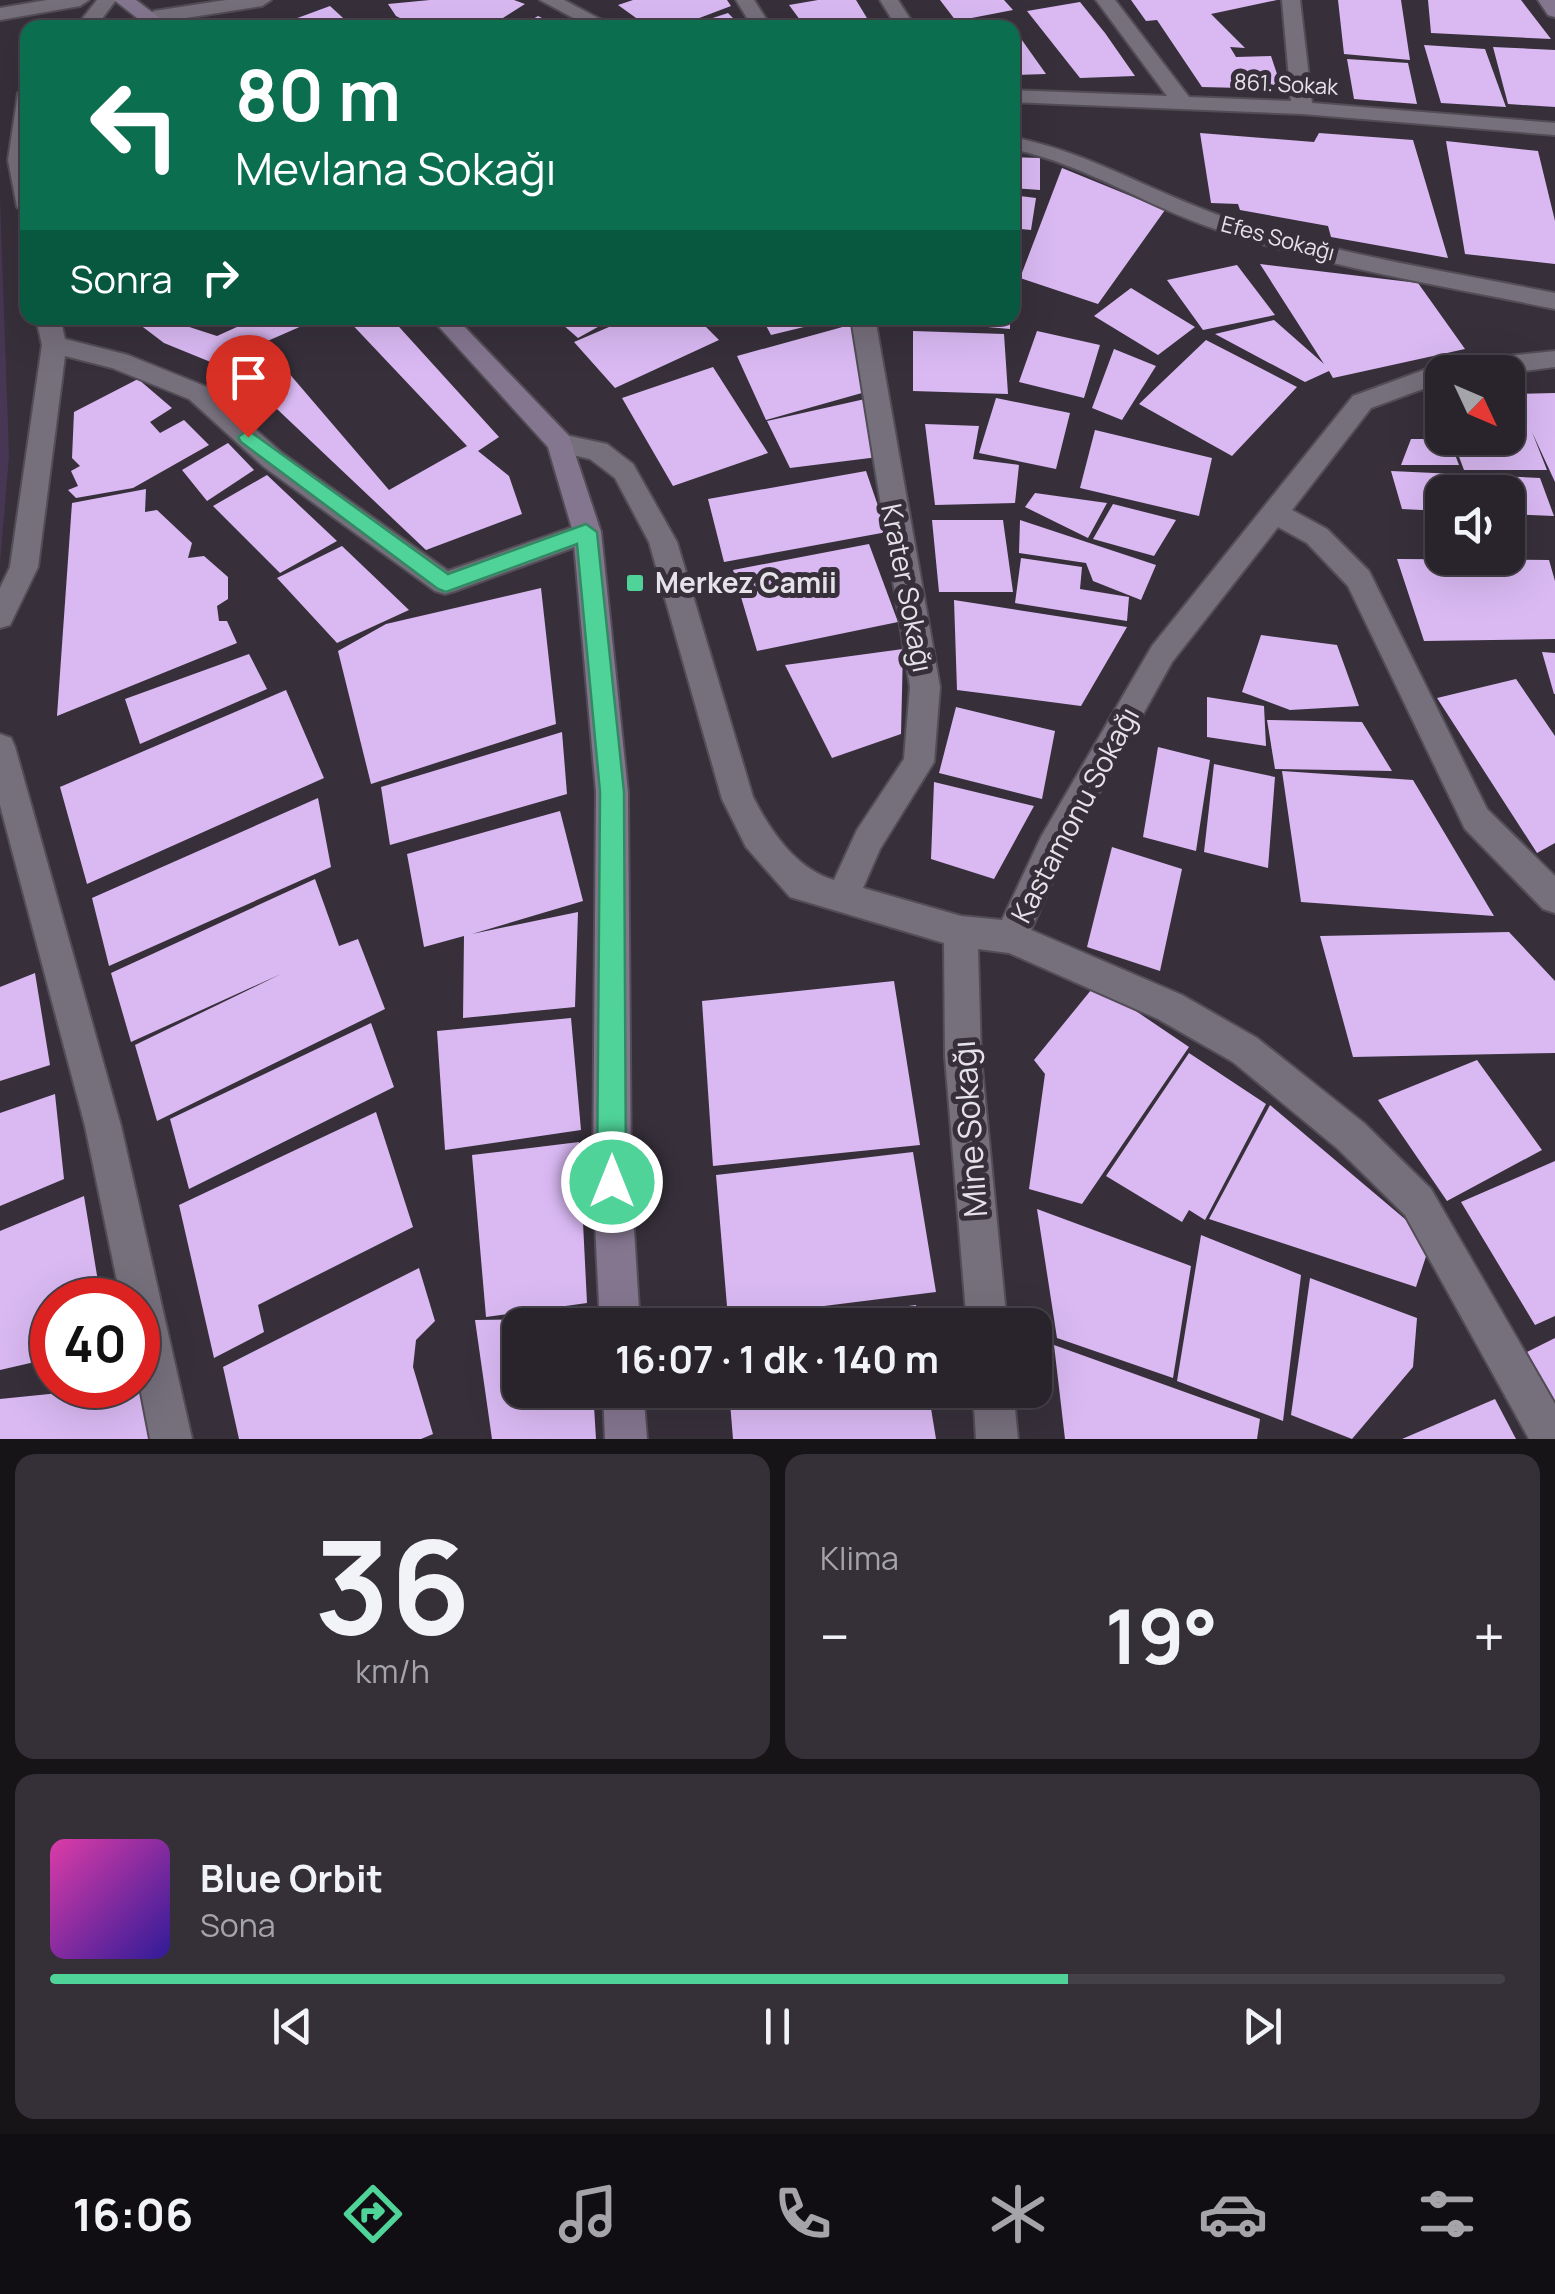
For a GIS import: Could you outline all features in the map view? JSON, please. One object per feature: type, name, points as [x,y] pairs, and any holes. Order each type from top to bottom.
[{"type":"street","points":[[0,14],[80,0]]},
{"type":"street","points":[[91,20],[107,0]]},
{"type":"street","points":[[122,0],[156,20]]},
{"type":"street","points":[[168,20],[262,0]]},
{"type":"street","points":[[550,0],[591,20]]},
{"type":"street","points":[[1105,0],[1183,103]]},
{"type":"street","points":[[1291,0],[1302,108]]},
{"type":"street","points":[[1547,0],[1555,11]]},
{"type":"street","name":"861. Sokak","points":[[1020,96],[1302,108],[1555,130]]},
{"type":"street","points":[[20,118],[6,160],[20,190]]},
{"type":"street","name":"Efes Sokağı","points":[[1020,145],[1084,164],[1218,223],[1301,247],[1555,300]]},
{"type":"street","points":[[0,617],[24,567],[54,345],[50,325]]},
{"type":"street","points":[[450,325],[560,443],[586,532],[612,792],[612,1182],[619,1308]]},
{"type":"street","name":"Krater Sokağı","points":[[842,899],[868,840],[919,762],[926,687],[888,484],[864,325]]},
{"type":"street","points":[[54,345],[119,361],[198,393],[273,460],[446,583],[586,532]]},
{"type":"street","name":"Kastamonu Sokağı","points":[[560,443],[598,451],[624,472],[663,542],[738,799],[757,837],[802,886],[961,932],[1011,938],[1052,847],[1162,654],[1362,402],[1444,372],[1555,359]]},
{"type":"street","points":[[1275,513],[1317,536],[1359,580],[1476,819],[1555,898]]},
{"type":"street","points":[[0,748],[103,1126],[171,1439]]},
{"type":"street","name":"Mine Sokağı","points":[[961,932],[963,1058],[985,1308]]},
{"type":"street","points":[[1011,938],[1170,1007],[1230,1042],[1351,1136],[1418,1202],[1552,1439]]},
{"type":"street","points":[[625,1408],[626,1439]]},
{"type":"street","points":[[994,1408],[997,1439]]},
{"type":"shaded area","points":[[0,199],[9,456],[0,563]]},
{"type":"building","points":[[514,0],[525,4],[500,20],[404,20],[388,4]]},
{"type":"building","points":[[633,0],[727,0],[731,6],[694,20],[639,20],[618,5]]},
{"type":"building","points":[[856,0],[868,20],[800,20],[789,5]]},
{"type":"building","points":[[940,0],[1004,0],[1013,10],[961,20],[955,20]]},
{"type":"building","points":[[1131,0],[1277,0],[1211,14],[1245,48],[1230,47],[1236,57],[1271,56],[1282,89],[1202,87],[1157,20],[1146,21]]},
{"type":"building","points":[[1338,0],[1401,0],[1410,60],[1344,54]]},
{"type":"building","points":[[1428,0],[1521,0],[1551,39],[1431,33]]},
{"type":"building","points":[[1080,2],[1135,76],[1080,78],[1027,11]]},
{"type":"building","points":[[330,6],[345,20],[292,20]]},
{"type":"building","points":[[728,13],[735,20],[706,20]]},
{"type":"building","points":[[1020,37],[1046,74],[1020,75]]},
{"type":"building","points":[[1424,45],[1485,49],[1506,107],[1441,103]]},
{"type":"building","points":[[1493,47],[1555,50],[1555,107],[1508,104]]},
{"type":"building","points":[[1347,59],[1408,63],[1417,104],[1354,99]]},
{"type":"building","points":[[1200,133],[1314,142],[1319,133],[1413,140],[1448,258],[1331,237],[1328,226],[1240,210],[1238,204],[1211,203]]},
{"type":"building","points":[[1446,141],[1538,151],[1555,221],[1555,264],[1465,254]]},
{"type":"building","points":[[1020,157],[1040,158],[1040,190],[1020,189]]},
{"type":"building","points":[[1062,168],[1165,210],[1098,304],[1020,278]]},
{"type":"building","points":[[1020,196],[1036,198],[1031,230],[1020,229]]},
{"type":"building","points":[[1260,264],[1418,283],[1465,349],[1333,378],[1329,371],[1305,382],[1215,334],[1274,320],[1324,364]]},
{"type":"building","points":[[1237,265],[1275,315],[1203,330],[1167,280]]},
{"type":"building","points":[[1131,288],[1195,327],[1158,355],[1094,316]]},
{"type":"building","points":[[140,325],[183,325],[217,336],[241,325],[304,325],[263,343],[389,490],[467,446],[353,325],[397,325],[499,437],[478,451],[509,476],[522,514],[426,550],[240,374],[164,343]]},
{"type":"building","points":[[563,325],[601,325],[578,338]]},
{"type":"building","points":[[614,325],[704,325],[719,340],[615,388],[574,342]]},
{"type":"building","points":[[766,325],[812,325],[771,335]]},
{"type":"building","points":[[857,325],[869,391],[766,420],[737,356]]},
{"type":"building","points":[[965,325],[1010,325],[1010,329]]},
{"type":"building","points":[[913,331],[1004,334],[1008,394],[913,391]]},
{"type":"building","points":[[1037,331],[1100,345],[1084,398],[1019,382]]},
{"type":"building","points":[[1206,340],[1297,387],[1232,456],[1139,404]]},
{"type":"building","points":[[1114,349],[1156,366],[1122,420],[1092,408]]},
{"type":"building","points":[[713,367],[768,453],[673,486],[622,398]]},
{"type":"building","points":[[138,379],[172,408],[150,422],[160,433],[184,420],[209,445],[133,488],[76,498],[68,490],[78,486],[71,471],[80,466],[72,458],[74,412]]},
{"type":"building","points":[[1555,393],[1555,482],[1532,432],[1547,470],[1464,470],[1458,455],[1525,455],[1525,394]]},
{"type":"building","points":[[996,398],[1070,413],[1056,469],[979,453]]},
{"type":"building","points":[[865,399],[878,457],[790,468],[767,421]]},
{"type":"building","points":[[925,424],[979,426],[973,459],[1019,465],[1015,503],[935,505]]},
{"type":"building","points":[[1095,430],[1212,458],[1199,516],[1080,488]]},
{"type":"building","points":[[1411,439],[1425,439],[1425,455],[1455,455],[1459,465],[1401,465]]},
{"type":"building","points":[[228,443],[254,470],[207,501],[182,470]]},
{"type":"building","points":[[866,471],[887,532],[724,562],[708,499]]},
{"type":"building","points":[[1391,471],[1476,475],[1425,475],[1425,510],[1402,509]]},
{"type":"building","points":[[267,475],[337,541],[280,573],[213,506]]},
{"type":"building","points":[[1525,477],[1540,478],[1554,516],[1525,515]]},
{"type":"building","points":[[146,489],[145,512],[157,510],[192,543],[188,558],[204,556],[228,577],[228,599],[217,606],[219,621],[227,621],[237,643],[57,716],[72,503]]},
{"type":"building","points":[[1035,493],[1107,503],[1088,538],[1025,507]]},
{"type":"building","points":[[1113,504],[1176,520],[1154,556],[1093,539]]},
{"type":"building","points":[[932,520],[1003,520],[1013,592],[939,592]]},
{"type":"building","points":[[1020,520],[1156,565],[1141,600],[1093,581],[1086,563],[1019,553]]},
{"type":"building","points":[[869,544],[898,622],[757,651],[733,570]]},
{"type":"building","points":[[342,546],[409,610],[337,643],[277,578]]},
{"type":"building","points":[[1021,558],[1082,567],[1080,589],[1129,597],[1127,621],[1015,603]]},
{"type":"building","points":[[1397,559],[1425,559],[1425,575],[1525,575],[1525,560],[1549,560],[1555,581],[1555,639],[1424,641]]},
{"type":"building","points":[[541,588],[556,724],[371,784],[338,651],[386,624]]},
{"type":"building","points":[[954,600],[1127,627],[1081,706],[957,690]]},
{"type":"building","points":[[1261,635],[1337,645],[1359,706],[1290,710],[1242,692]]},
{"type":"building","points":[[903,649],[901,734],[832,758],[785,665]]},
{"type":"building","points":[[1542,652],[1555,653],[1555,694],[1554,694]]},
{"type":"building","points":[[249,654],[267,689],[140,744],[125,699]]},
{"type":"building","points":[[1516,679],[1555,736],[1555,843],[1537,853],[1437,698]]},
{"type":"building","points":[[286,690],[324,778],[87,884],[60,787]]},
{"type":"building","points":[[1207,697],[1264,706],[1266,746],[1207,737]]},
{"type":"building","points":[[956,707],[1055,731],[1042,799],[939,773]]},
{"type":"building","points":[[1267,720],[1362,722],[1392,771],[1275,769]]},
{"type":"building","points":[[562,732],[567,794],[390,845],[381,787]]},
{"type":"building","points":[[1158,747],[1210,760],[1196,851],[1143,837]]},
{"type":"building","points":[[1214,764],[1275,777],[1268,868],[1204,852]]},
{"type":"building","points":[[1282,771],[1413,780],[1494,916],[1301,902]]},
{"type":"building","points":[[934,782],[1034,806],[994,879],[931,859]]},
{"type":"building","points":[[318,798],[331,867],[109,966],[92,898]]},
{"type":"building","points":[[560,811],[583,901],[472,934],[578,912],[575,1007],[463,1018],[464,936],[424,947],[407,854]]},
{"type":"building","points":[[1112,847],[1182,869],[1160,971],[1087,947]]},
{"type":"building","points":[[315,879],[339,946],[358,939],[385,1009],[157,1121],[135,1045],[281,974],[131,1042],[111,973]]},
{"type":"building","points":[[1509,932],[1555,981],[1555,1053],[1353,1057],[1320,936]]},
{"type":"building","points":[[35,973],[50,1065],[0,1081],[0,987]]},
{"type":"building","points":[[894,981],[920,1145],[713,1166],[702,1001]]},
{"type":"building","points":[[1096,984],[1189,1047],[1082,1204],[1029,1189],[1045,1074],[1034,1060]]},
{"type":"building","points":[[571,1018],[581,1130],[445,1150],[437,1031]]},
{"type":"building","points":[[371,1023],[394,1087],[189,1189],[170,1119]]},
{"type":"building","points":[[1189,1053],[1266,1104],[1205,1220],[1189,1210],[1182,1222],[1106,1176]]},
{"type":"building","points":[[1477,1060],[1542,1150],[1447,1201],[1378,1100]]},
{"type":"building","points":[[55,1094],[64,1179],[0,1206],[0,1113]]},
{"type":"building","points":[[1270,1105],[1431,1241],[1416,1287],[1209,1219]]},
{"type":"building","points":[[376,1112],[413,1227],[258,1305],[264,1332],[214,1358],[179,1205]]},
{"type":"building","points":[[579,1142],[587,1303],[502,1308],[502,1315],[486,1317],[472,1155]]},
{"type":"building","points":[[913,1152],[936,1292],[808,1308],[727,1308],[716,1175]]},
{"type":"building","points":[[1555,1161],[1555,1316],[1535,1325],[1461,1202]]},
{"type":"building","points":[[84,1196],[97,1278],[30,1278],[30,1363],[0,1370],[0,1231]]},
{"type":"building","points":[[1037,1209],[1191,1266],[1173,1378],[1057,1338]]},
{"type":"building","points":[[1201,1235],[1301,1275],[1283,1421],[1177,1381]]},
{"type":"building","points":[[419,1268],[435,1321],[416,1340],[413,1367],[433,1434],[421,1439],[239,1439],[223,1367]]},
{"type":"building","points":[[1310,1278],[1417,1318],[1413,1367],[1352,1439],[1291,1415]]},
{"type":"building","points":[[475,1320],[502,1320],[502,1408],[594,1408],[596,1439],[492,1439]]},
{"type":"building","points":[[1555,1338],[1555,1401],[1527,1352]]},
{"type":"building","points":[[1054,1345],[1260,1419],[1257,1439],[1065,1439]]},
{"type":"building","points":[[30,1396],[30,1408],[153,1408],[159,1439],[0,1439],[0,1399]]},
{"type":"building","points":[[1495,1399],[1516,1439],[1402,1439]]},
{"type":"building","points":[[730,1408],[931,1408],[936,1439],[733,1439]]},
{"type":"place","name":"Merkez Camii","points":[[635,583]]},
{"type":"route","points":[[248,437],[273,460],[446,583],[586,532],[612,792],[612,1182]]}]
